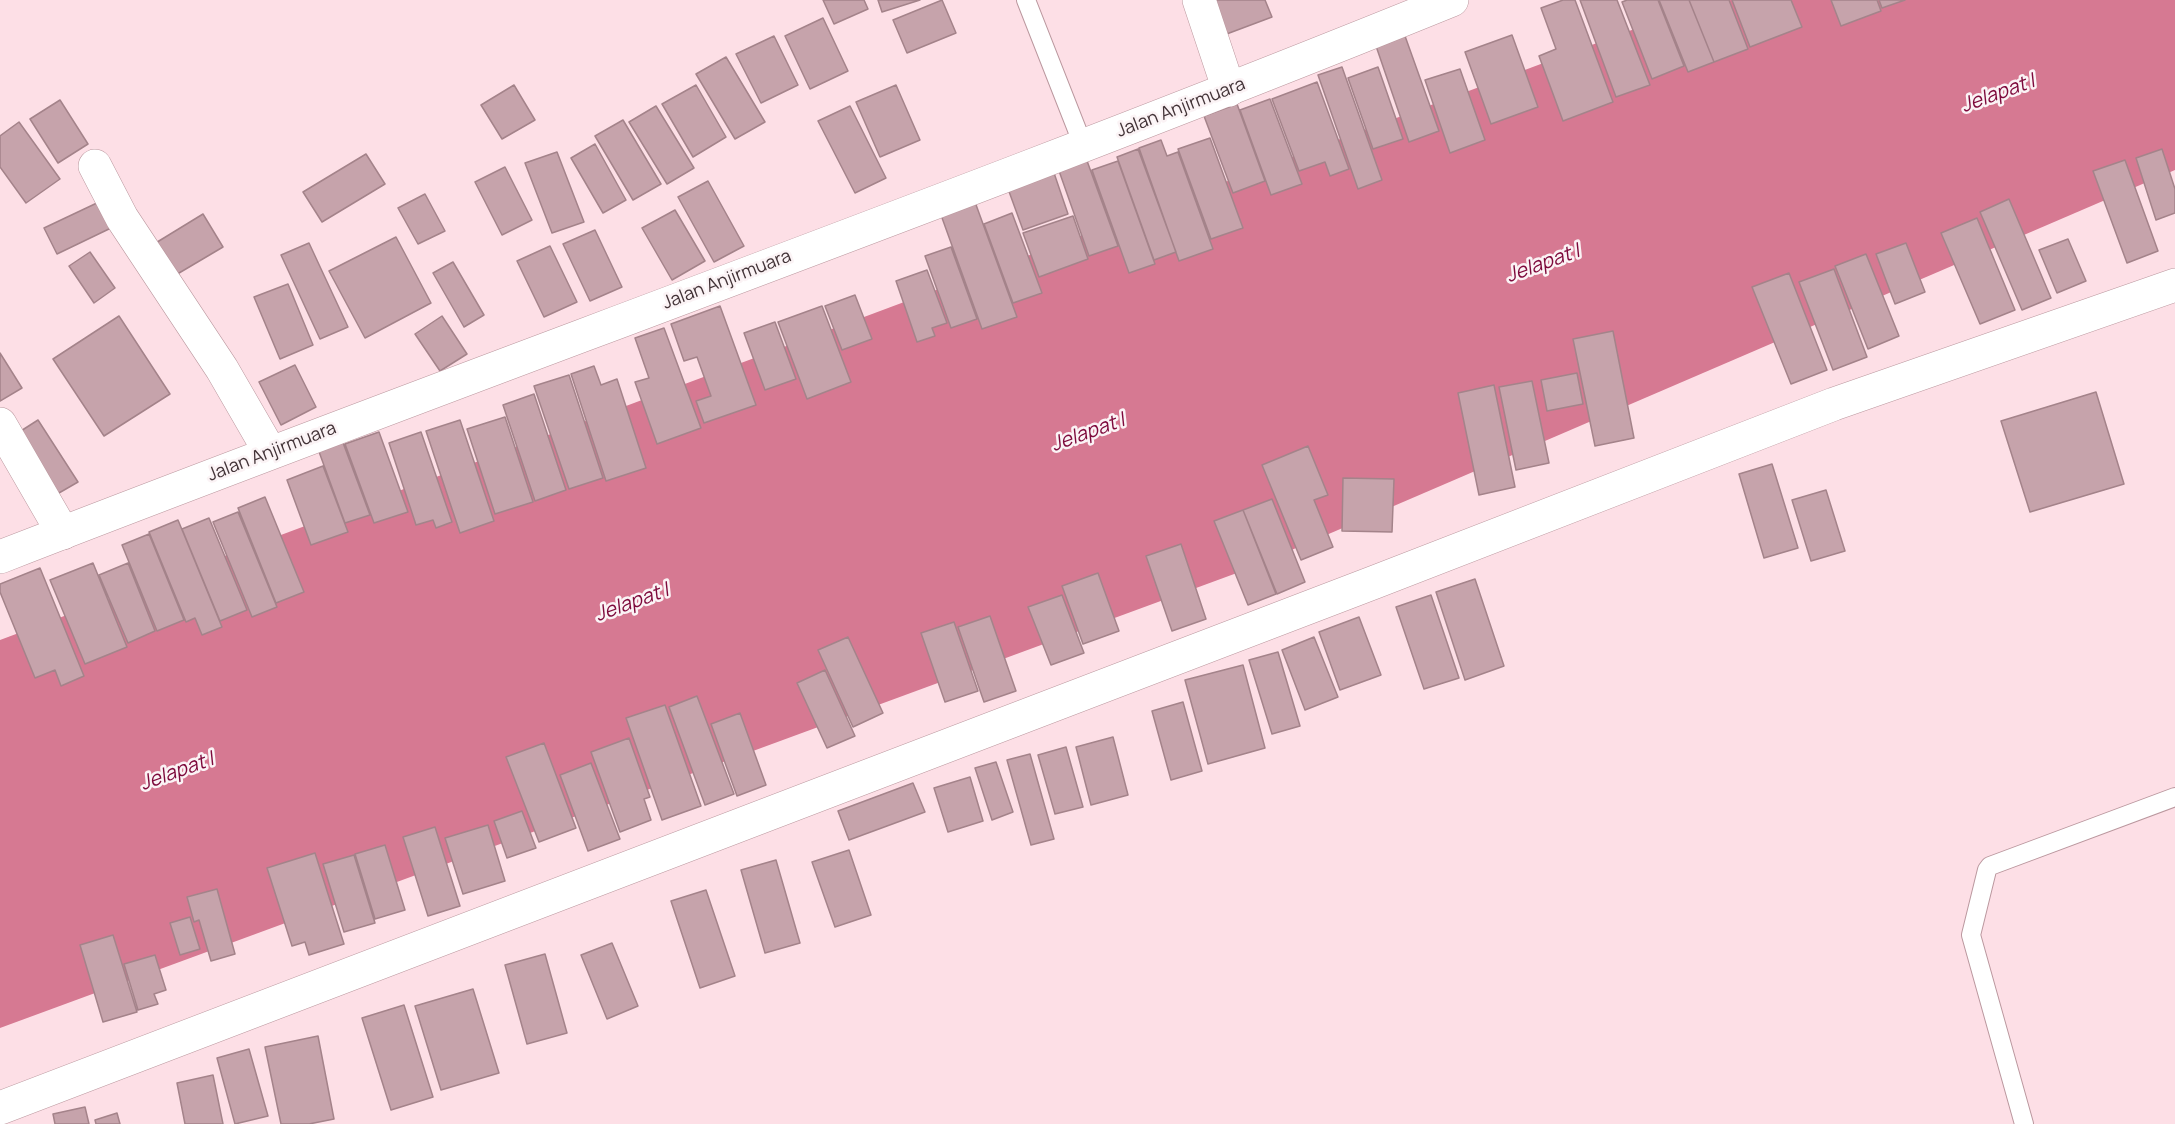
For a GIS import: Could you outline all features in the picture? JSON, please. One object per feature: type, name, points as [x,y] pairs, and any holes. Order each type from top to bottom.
[{"type":"street","points":[[1199,0],[1229,90]]},
{"type":"street","name":"Jalan Anjirmuara","points":[[0,557],[270,452],[1229,90],[1452,0]]},
{"type":"street","points":[[95,166],[122,218],[222,369],[270,452]]},
{"type":"street","points":[[0,1108],[1364,587],[1834,404],[2175,285]]},
{"type":"street","points":[[0,424],[63,533]]},
{"type":"lane","points":[[1026,0],[1083,146]]},
{"type":"lane","points":[[2024,1124],[1971,935],[1987,870],[2175,797]]},
{"type":"water","name":"Jelapat I","points":[[1712,0],[2175,0],[2175,170],[1245,570],[0,1028],[0,640]]},
{"type":"building","points":[[823,0],[864,0],[868,9],[834,24]]},
{"type":"building","points":[[878,0],[920,0],[882,12]]},
{"type":"building","points":[[942,0],[956,33],[907,53],[893,20]]},
{"type":"building","points":[[1211,0],[1265,0],[1272,17],[1224,35]]},
{"type":"building","points":[[1563,0],[1575,0],[1613,102],[1563,121],[1539,56],[1556,49],[1541,8]]},
{"type":"building","points":[[1580,0],[1617,0],[1650,85],[1616,97]]},
{"type":"building","points":[[1658,0],[1684,66],[1652,79],[1622,2]]},
{"type":"building","points":[[1659,0],[1689,0],[1714,62],[1688,72]]},
{"type":"building","points":[[1689,0],[1729,0],[1748,49],[1714,62]]},
{"type":"building","points":[[1732,0],[1791,0],[1802,27],[1750,47]]},
{"type":"building","points":[[1831,0],[1877,0],[1881,11],[1841,26]]},
{"type":"building","points":[[1879,0],[1905,0],[1882,8]]},
{"type":"building","points":[[823,18],[848,71],[810,89],[785,36]]},
{"type":"building","points":[[1512,35],[1538,107],[1491,124],[1465,52]]},
{"type":"building","points":[[774,36],[798,85],[761,103],[736,54]]},
{"type":"building","points":[[1405,36],[1439,131],[1409,142],[1376,46]]},
{"type":"building","points":[[726,57],[765,122],[735,139],[696,74]]},
{"type":"building","points":[[1342,67],[1382,180],[1358,189],[1318,75]]},
{"type":"building","points":[[1378,67],[1403,139],[1373,149],[1348,78]]},
{"type":"building","points":[[1460,69],[1485,140],[1450,153],[1425,80]]},
{"type":"building","points":[[1317,82],[1349,169],[1330,176],[1325,162],[1299,171],[1272,99]]},
{"type":"building","points":[[514,85],[535,120],[502,139],[481,105]]},
{"type":"building","points":[[696,85],[726,137],[693,157],[662,104]]},
{"type":"building","points":[[896,85],[920,140],[880,157],[856,102]]},
{"type":"building","points":[[1270,99],[1302,184],[1271,195],[1240,110]]},
{"type":"building","points":[[60,100],[88,144],[58,163],[30,119]]},
{"type":"building","points":[[1237,104],[1265,181],[1233,193],[1204,116]]},
{"type":"building","points":[[656,106],[694,168],[667,184],[629,122]]},
{"type":"building","points":[[850,106],[886,178],[855,193],[818,121]]},
{"type":"building","points":[[623,120],[661,184],[633,200],[595,136]]},
{"type":"building","points":[[19,122],[60,179],[26,203],[0,167],[0,136]]},
{"type":"building","points":[[1210,138],[1243,228],[1211,239],[1178,149]]},
{"type":"building","points":[[1161,140],[1167,156],[1178,152],[1213,249],[1179,261],[1139,148]]},
{"type":"building","points":[[595,144],[626,200],[603,213],[571,158]]},
{"type":"building","points":[[1138,149],[1176,252],[1154,260],[1117,157]]},
{"type":"building","points":[[2162,149],[2175,189],[2175,213],[2156,220],[2136,158]]},
{"type":"building","points":[[557,152],[584,222],[552,233],[525,163]]},
{"type":"building","points":[[366,154],[385,184],[322,222],[303,192]]},
{"type":"building","points":[[1086,158],[1118,246],[1089,256],[1058,168]]},
{"type":"building","points":[[2125,160],[2158,251],[2127,263],[2093,171]]},
{"type":"building","points":[[1118,161],[1155,264],[1129,273],[1092,170]]},
{"type":"building","points":[[505,167],[532,220],[502,235],[475,182]]},
{"type":"building","points":[[1053,170],[1068,214],[1023,230],[1007,186]]},
{"type":"building","points":[[708,181],[744,246],[714,262],[678,197]]},
{"type":"building","points":[[425,194],[445,231],[418,244],[398,208]]},
{"type":"building","points":[[2009,199],[2051,298],[2022,310],[1980,212]]},
{"type":"building","points":[[99,202],[111,228],[57,254],[44,228]]},
{"type":"building","points":[[975,202],[1017,317],[982,329],[941,215]]},
{"type":"building","points":[[675,210],[705,261],[672,280],[642,228]]},
{"type":"building","points":[[1012,213],[1042,293],[1013,303],[984,224]]},
{"type":"building","points":[[203,214],[223,247],[174,276],[154,244]]},
{"type":"building","points":[[1073,216],[1088,259],[1039,277],[1023,233]]},
{"type":"building","points":[[1977,218],[2015,310],[1980,324],[1941,233]]},
{"type":"building","points":[[595,230],[622,287],[590,301],[563,244]]},
{"type":"building","points":[[396,237],[431,303],[365,338],[329,271]]},
{"type":"building","points":[[2068,239],[2086,281],[2057,293],[2039,250]]},
{"type":"building","points":[[309,243],[348,327],[320,339],[281,255]]},
{"type":"building","points":[[1906,243],[1925,292],[1895,304],[1876,254]]},
{"type":"building","points":[[550,246],[577,302],[544,317],[517,261]]},
{"type":"building","points":[[951,247],[977,319],[951,328],[925,256]]},
{"type":"building","points":[[90,252],[115,288],[94,303],[69,266]]},
{"type":"building","points":[[1866,254],[1899,336],[1868,349],[1835,266]]},
{"type":"building","points":[[453,262],[484,315],[464,327],[433,273]]},
{"type":"building","points":[[1834,269],[1867,357],[1833,370],[1799,282]]},
{"type":"building","points":[[927,270],[947,323],[932,328],[935,336],[917,342],[896,281]]},
{"type":"building","points":[[1789,273],[1827,370],[1791,384],[1752,287]]},
{"type":"building","points":[[288,284],[313,345],[280,359],[254,297]]},
{"type":"building","points":[[855,295],[872,339],[842,350],[825,306]]},
{"type":"building","points":[[720,306],[756,405],[704,423],[696,401],[711,396],[697,357],[684,361],[671,324]]},
{"type":"building","points":[[822,306],[851,382],[807,399],[778,322]]},
{"type":"building","points":[[119,316],[170,394],[104,436],[53,359]]},
{"type":"building","points":[[442,316],[467,354],[440,371],[415,334]]},
{"type":"building","points":[[775,322],[796,379],[765,390],[744,333]]},
{"type":"building","points":[[664,328],[701,428],[657,444],[635,382],[649,378],[635,338]]},
{"type":"building","points":[[1613,331],[1634,438],[1595,446],[1573,339]]},
{"type":"building","points":[[0,353],[22,388],[0,401]]},
{"type":"building","points":[[295,365],[316,407],[281,425],[259,382]]},
{"type":"building","points":[[594,366],[601,385],[617,379],[646,468],[606,481],[571,374]]},
{"type":"building","points":[[1577,373],[1583,404],[1547,411],[1541,380]]},
{"type":"building","points":[[569,375],[603,478],[569,489],[534,386]]},
{"type":"building","points":[[1532,381],[1549,463],[1516,470],[1499,387]]},
{"type":"building","points":[[1494,385],[1515,487],[1479,495],[1458,393]]},
{"type":"building","points":[[2096,392],[2124,484],[2030,512],[2001,421]]},
{"type":"building","points":[[534,394],[566,490],[535,501],[503,405]]},
{"type":"building","points":[[505,417],[533,502],[495,514],[467,429]]},
{"type":"building","points":[[38,420],[78,482],[52,497],[13,436]]},
{"type":"building","points":[[460,420],[494,521],[460,533],[426,431]]},
{"type":"building","points":[[379,432],[408,512],[374,523],[345,444]]},
{"type":"building","points":[[421,432],[452,522],[436,528],[433,520],[416,525],[389,443]]},
{"type":"building","points":[[342,440],[370,515],[345,523],[318,449]]},
{"type":"building","points":[[1308,446],[1328,495],[1314,500],[1333,547],[1301,560],[1262,465]]},
{"type":"building","points":[[1772,464],[1798,548],[1764,558],[1739,474]]},
{"type":"building","points":[[323,466],[348,532],[311,545],[287,480]]},
{"type":"building","points":[[1343,478],[1394,479],[1392,532],[1342,531]]},
{"type":"building","points":[[1826,490],[1845,551],[1811,561],[1792,500]]},
{"type":"building","points":[[265,497],[304,592],[276,603],[238,508]]},
{"type":"building","points":[[1272,499],[1305,582],[1277,594],[1243,510]]},
{"type":"building","points":[[1243,510],[1276,594],[1248,605],[1214,521]]},
{"type":"building","points":[[238,512],[277,607],[252,617],[213,522]]},
{"type":"building","points":[[209,518],[247,610],[220,621],[182,529]]},
{"type":"building","points":[[178,520],[222,627],[202,635],[195,618],[186,622],[149,532]]},
{"type":"building","points":[[149,534],[184,620],[157,631],[122,545]]},
{"type":"building","points":[[1181,544],[1206,619],[1172,631],[1146,556]]},
{"type":"building","points":[[93,563],[127,647],[85,664],[50,580]]},
{"type":"building","points":[[128,563],[155,631],[128,643],[99,575]]},
{"type":"building","points":[[40,568],[84,676],[61,686],[55,670],[35,678],[0,592],[0,584]]},
{"type":"building","points":[[1098,573],[1119,631],[1083,644],[1062,586]]},
{"type":"building","points":[[1475,579],[1504,666],[1465,680],[1436,592]]},
{"type":"building","points":[[1062,595],[1084,653],[1051,665],[1028,607]]},
{"type":"building","points":[[1431,595],[1459,678],[1424,689],[1396,607]]},
{"type":"building","points":[[990,616],[1016,691],[984,702],[958,627]]},
{"type":"building","points":[[1359,617],[1381,675],[1340,690],[1319,632]]},
{"type":"building","points":[[954,622],[978,691],[945,702],[921,633]]},
{"type":"building","points":[[848,637],[883,713],[853,727],[818,650]]},
{"type":"building","points":[[1314,637],[1338,697],[1305,710],[1282,650]]},
{"type":"building","points":[[1278,652],[1300,726],[1272,734],[1249,660]]},
{"type":"building","points":[[1243,665],[1265,748],[1208,764],[1185,680]]},
{"type":"building","points":[[825,670],[855,736],[827,748],[797,683]]},
{"type":"building","points":[[697,696],[734,794],[705,805],[669,707]]},
{"type":"building","points":[[1183,702],[1202,771],[1171,780],[1152,711]]},
{"type":"building","points":[[665,705],[701,806],[662,820],[626,718]]},
{"type":"building","points":[[740,713],[766,785],[737,796],[711,724]]},
{"type":"building","points":[[1113,737],[1128,795],[1091,805],[1076,747]]},
{"type":"building","points":[[629,738],[650,797],[644,799],[651,820],[620,832],[591,752]]},
{"type":"building","points":[[544,743],[576,828],[539,842],[506,757]]},
{"type":"building","points":[[1066,747],[1083,807],[1055,814],[1038,755]]},
{"type":"building","points":[[1030,754],[1054,839],[1031,845],[1007,760]]},
{"type":"building","points":[[996,762],[1013,812],[992,820],[975,768]]},
{"type":"building","points":[[591,763],[620,839],[588,851],[560,775]]},
{"type":"building","points":[[970,777],[983,821],[948,832],[934,788]]},
{"type":"building","points":[[913,783],[925,812],[849,840],[838,811]]},
{"type":"building","points":[[522,811],[536,848],[507,858],[494,821]]},
{"type":"building","points":[[488,825],[505,881],[463,894],[445,838]]},
{"type":"building","points":[[435,827],[460,906],[428,916],[403,837]]},
{"type":"building","points":[[385,845],[405,910],[375,919],[355,854]]},
{"type":"building","points":[[849,850],[871,915],[835,927],[812,862]]},
{"type":"building","points":[[315,853],[344,944],[309,955],[305,942],[292,946],[267,868]]},
{"type":"building","points":[[354,855],[375,923],[344,932],[323,864]]},
{"type":"building","points":[[776,860],[800,943],[765,953],[741,870]]},
{"type":"building","points":[[217,889],[235,954],[211,961],[199,920],[194,922],[187,897]]},
{"type":"building","points":[[706,890],[735,976],[700,988],[671,901]]},
{"type":"building","points":[[190,917],[200,949],[180,955],[170,923]]},
{"type":"building","points":[[113,935],[137,1012],[103,1022],[80,945]]},
{"type":"building","points":[[612,943],[638,1006],[607,1019],[581,955]]},
{"type":"building","points":[[545,954],[567,1033],[527,1044],[505,965]]},
{"type":"building","points":[[155,955],[166,990],[154,994],[158,1004],[138,1010],[124,964]]},
{"type":"building","points":[[473,989],[499,1073],[441,1090],[415,1006]]},
{"type":"building","points":[[404,1005],[433,1097],[391,1110],[362,1018]]},
{"type":"building","points":[[318,1036],[334,1119],[309,1124],[281,1124],[265,1047]]},
{"type":"building","points":[[249,1049],[268,1116],[235,1124],[217,1058]]},
{"type":"building","points":[[213,1075],[223,1124],[185,1124],[177,1083]]},
{"type":"building","points":[[85,1107],[89,1124],[55,1124],[53,1114]]},
{"type":"building","points":[[117,1113],[120,1124],[96,1124],[95,1120]]}]
